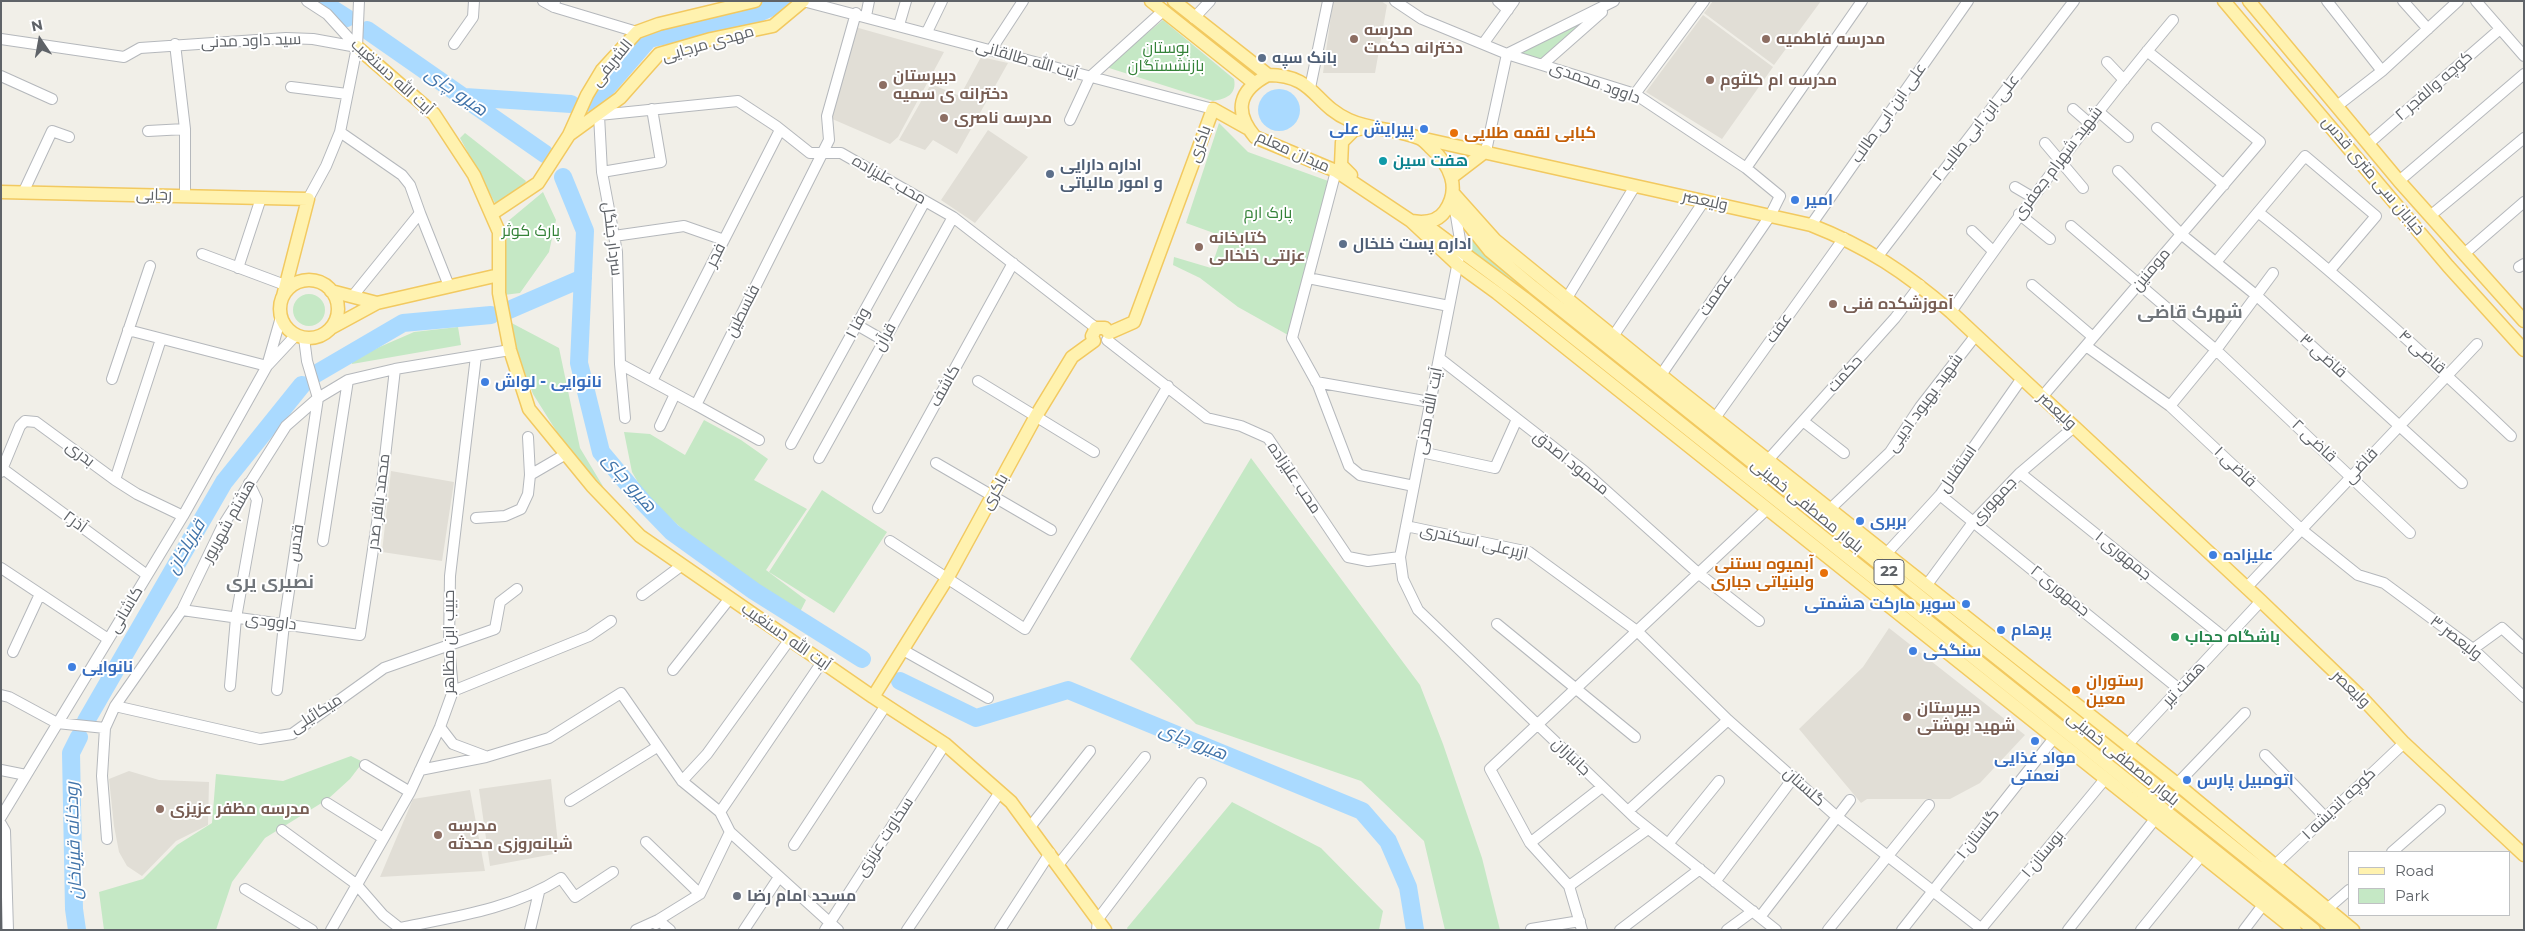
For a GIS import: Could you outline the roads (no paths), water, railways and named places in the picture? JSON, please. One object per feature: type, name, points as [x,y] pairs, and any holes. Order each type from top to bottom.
[{"type":"main road","name":"مهدی مرجایی","points":[[569,135],[620,98],[659,54],[711,39],[773,26],[803,1]]},
{"type":"main road","points":[[1151,1],[1254,83]]},
{"type":"main road","points":[[1174,1],[1268,75],[1284,75],[1299,80],[1310,88],[1334,112],[1350,120],[1372,127],[1420,138],[1444,162],[1452,177],[1454,193],[1452,207],[1443,215],[1434,220],[1416,222]]},
{"type":"main road","name":"خیابان سی متری قدس","points":[[2224,1],[2448,266],[2524,350]]},
{"type":"main road","name":"خیابان سی متری قدس","points":[[2249,1],[2368,144],[2520,316]]},
{"type":"main road","name":"الشریفی","points":[[569,135],[587,95],[602,70],[637,32],[714,6],[753,2]]},
{"type":"main road","name":"آیت الله دستغیب","points":[[357,41],[434,114],[462,154],[493,213],[499,232],[499,293],[510,350],[529,409],[592,486],[640,536],[681,566],[945,744],[1011,802],[1050,853],[1100,926]]},
{"type":"main road","name":"میدان معلم","points":[[1268,75],[1254,83],[1246,91],[1241,104],[1247,128],[1255,137],[1336,171],[1416,222]]},
{"type":"main road","name":"آیت الله طالقانی","points":[[1213,109],[1247,128]]},
{"type":"main road","name":"باکری","points":[[1108,336],[1134,322],[1213,109]]},
{"type":"main road","points":[[1360,185],[1341,165],[1340,151],[1342,142],[1354,130],[1372,127]]},
{"type":"main road","points":[[493,213],[538,183],[569,135]]},
{"type":"main road","name":"ولیعصر","points":[[1420,138],[1486,151],[1811,225],[1844,238],[1878,256],[1920,285],[1976,335],[2261,602],[2364,700],[2404,743],[2524,855]]},
{"type":"main road","points":[[1452,177],[1486,151]]},
{"type":"main road","name":"رجایی","points":[[1,192],[308,199]]},
{"type":"main road","points":[[1454,193],[1495,240],[1926,586],[1966,626]]},
{"type":"main road","points":[[308,199],[280,303],[281,318],[284,325],[300,337],[315,338],[377,303],[499,275]]},
{"type":"main road","name":"بلوار مصطفی خمینی","points":[[1452,207],[1490,252],[2032,678],[2337,930]]},
{"type":"main road","points":[[1416,222],[1457,264],[1497,293],[1766,510],[2295,930]]},
{"type":"main road","name":"بلوار مصطفی خمینی","points":[[1416,222],[1460,251],[1524,298],[2314,930]]},
{"type":"main road","points":[[290,262],[310,280],[326,286],[331,291],[338,310],[331,328]]},
{"type":"main road","points":[[284,291],[294,284],[310,280]]},
{"type":"main road","points":[[331,291],[377,303]]},
{"type":"main road","points":[[2501,324],[2520,316]]},
{"type":"main road","points":[[1096,328],[1105,328],[1108,336],[1102,344],[1094,342],[1092,336],[1096,328]]},
{"type":"main road","name":"باکری","points":[[873,697],[948,577],[1036,416],[1072,357],[1094,342]]},
{"type":"main road","points":[[2032,678],[2127,745],[2177,784],[2326,910],[2353,930]]},
{"type":"street","name":"آیت الله دستغیب","points":[[306,1],[327,14],[357,41]]},
{"type":"street","points":[[308,199],[326,166],[340,132],[357,41],[358,1]]},
{"type":"street","points":[[454,44],[473,17],[474,1]]},
{"type":"street","points":[[543,1],[637,32]]},
{"type":"street","name":"آیت الله طالقانی","points":[[803,1],[927,32],[1213,109]]},
{"type":"street","points":[[861,15],[869,1]]},
{"type":"street","points":[[899,25],[906,1]]},
{"type":"street","points":[[927,32],[942,1]]},
{"type":"street","points":[[991,50],[1023,1]]},
{"type":"street","points":[[1194,18],[1210,1]]},
{"type":"street","points":[[1310,88],[1328,1]]},
{"type":"street","name":"داوود محمدی","points":[[1395,1],[1422,19],[1507,54],[1635,94],[1746,168],[1780,196]]},
{"type":"street","points":[[1484,43],[1511,6],[1498,1]]},
{"type":"street","points":[[1635,94],[1704,1]]},
{"type":"street","points":[[1746,168],[1862,1]]},
{"type":"street","name":"علی ابن ابی طالب","points":[[1811,225],[1968,1]]},
{"type":"street","name":"علی ابن ابی طالب ۲","points":[[1878,256],[2074,1]]},
{"type":"street","points":[[2327,1],[2382,71]]},
{"type":"street","points":[[2403,1],[2428,28]]},
{"type":"street","points":[[2337,106],[2382,71],[2458,1]]},
{"type":"street","points":[[2476,1],[2524,56]]},
{"type":"street","points":[[1486,151],[1507,54],[1613,2]]},
{"type":"street","points":[[1542,64],[1613,2]]},
{"type":"street","points":[[1070,120],[1090,77],[1163,11]]},
{"type":"street","name":"فلسطین","points":[[696,405],[829,140],[827,116],[861,15]]},
{"type":"street","name":"شهید شهرام جعفری","points":[[1951,312],[2019,214],[2098,111],[2173,20]]},
{"type":"street","name":"کوچه والفجر ۲","points":[[2368,144],[2500,28]]},
{"type":"street","name":"سید داود مدنی","points":[[2,40],[124,57],[140,48],[174,44],[286,38],[357,41]]},
{"type":"street","points":[[174,44],[186,130],[185,196]]},
{"type":"street","name":"مومنین","points":[[2042,397],[2260,142],[2147,51]]},
{"type":"street","points":[[2106,62],[2124,80]]},
{"type":"street","points":[[2399,180],[2524,74]]},
{"type":"street","points":[[1,76],[52,98]]},
{"type":"street","points":[[291,87],[347,94]]},
{"type":"street","name":"محب علیزاده","points":[[599,115],[738,102],[810,153],[841,153],[952,217],[1096,328]]},
{"type":"street","points":[[602,172],[661,162],[652,109]]},
{"type":"street","points":[[2073,109],[2089,123]]},
{"type":"street","points":[[2098,111],[2128,137]]},
{"type":"street","name":"سردار جنگل","points":[[599,115],[602,172],[617,252],[620,364],[625,418]]},
{"type":"street","points":[[2157,128],[2224,185]]},
{"type":"street","points":[[148,131],[186,130]]},
{"type":"street","name":"فجر","points":[[652,381],[780,130]]},
{"type":"street","points":[[23,193],[52,131],[69,137]]},
{"type":"street","points":[[340,132],[402,175],[410,185],[449,286]]},
{"type":"street","points":[[2430,216],[2524,138]]},
{"type":"street","points":[[2045,144],[2083,188]]},
{"type":"street","points":[[2217,261],[2305,156],[2376,216],[2330,270]]},
{"type":"street","points":[[1336,171],[1292,338],[1316,382],[1349,466],[1360,474],[1414,486]]},
{"type":"street","name":"قاضی ۳","points":[[2118,172],[2181,234],[2217,261],[2257,296],[2462,483]]},
{"type":"street","points":[[1567,298],[1635,186]]},
{"type":"street","points":[[2016,187],[2032,197]]},
{"type":"street","name":"عصمت","points":[[1661,375],[1770,216],[1780,196]]},
{"type":"street","points":[[238,268],[260,198]]},
{"type":"street","name":"وفا ۱","points":[[791,444],[925,201]]},
{"type":"street","points":[[1614,335],[1704,201]]},
{"type":"street","points":[[2464,254],[2524,202]]},
{"type":"street","name":"آیت‌ الله مدنی","points":[[1400,558],[1460,251],[1460,240],[1452,207]]},
{"type":"street","name":"قاضی ۴","points":[[2258,212],[2330,270],[2447,374],[2511,436]]},
{"type":"street","points":[[352,297],[420,213]]},
{"type":"street","points":[[2019,214],[2050,239]]},
{"type":"street","name":"قرآن","points":[[819,458],[952,217]]},
{"type":"street","points":[[614,236],[684,226],[724,240]]},
{"type":"street","name":"قاضی ۲","points":[[2071,226],[2216,350],[2352,476],[2410,533]]},
{"type":"street","points":[[1972,231],[1993,251]]},
{"type":"street","name":"عفت","points":[[1715,418],[1844,238]]},
{"type":"street","points":[[202,254],[238,268],[284,291]]},
{"type":"street","name":"کاشف","points":[[878,508],[1013,263]]},
{"type":"street","points":[[112,379],[150,266]]},
{"type":"street","points":[[2170,406],[2216,350],[2273,273]]},
{"type":"street","points":[[1308,278],[1449,306]]},
{"type":"street","name":"حکمت","points":[[1768,460],[1895,318],[1920,285]]},
{"type":"street","points":[[2032,285],[2093,338]]},
{"type":"street","name":"کاشانی","points":[[1,817],[147,576],[267,366],[281,318]]},
{"type":"street","points":[[857,325],[883,340]]},
{"type":"street","points":[[128,330],[267,366],[300,337],[318,398]]},
{"type":"street","name":"شهید بهبود ادیبی","points":[[1829,510],[1890,452],[1920,406],[1976,335]]},
{"type":"street","name":"محب علیزاده","points":[[1108,336],[1207,418],[1241,426],[1268,438],[1348,557],[1368,561],[1400,558]]},
{"type":"street","points":[[114,480],[161,338]]},
{"type":"street","name":"قاضی","points":[[2246,588],[2477,344]]},
{"type":"street","name":"قاضی ۱","points":[[2086,346],[2170,406],[2302,530],[2358,575],[2384,584]]},
{"type":"street","name":"هشتم شهریور","points":[[107,839],[102,776],[105,728],[115,706],[182,610],[222,527],[286,426],[318,398],[348,380],[395,369],[510,350]]},
{"type":"street","name":"حبیب ابن مظاهر","points":[[331,930],[410,792],[440,728],[452,691],[449,645],[450,576],[476,356]]},
{"type":"street","name":"محمود اصدق","points":[[1439,358],[1584,471],[1698,573],[1759,621]]},
{"type":"street","points":[[620,364],[760,440]]},
{"type":"street","name":"محمد باقر صدر","points":[[360,635],[379,510],[395,369]]},
{"type":"street","name":"استقلال","points":[[1886,554],[1940,495],[2022,378]]},
{"type":"street","points":[[323,541],[348,380]]},
{"type":"street","points":[[978,381],[1094,452]]},
{"type":"street","points":[[1316,382],[1430,402]]},
{"type":"street","points":[[890,541],[948,577],[1025,629],[1168,386]]},
{"type":"street","points":[[660,426],[675,394]]},
{"type":"street","name":"قدس","points":[[277,690],[284,624],[318,398]]},
{"type":"street","points":[[1420,452],[1495,468],[1517,419]]},
{"type":"street","name":"بدری","points":[[2,471],[20,426],[25,421],[36,422],[114,480],[182,516]]},
{"type":"street","points":[[1803,421],[1844,453]]},
{"type":"street","name":"جمهوری","points":[[1926,586],[1974,521],[2020,473],[2074,427]]},
{"type":"street","points":[[476,518],[505,516],[521,509],[528,494],[530,475],[528,437]]},
{"type":"street","points":[[530,475],[566,454]]},
{"type":"street","points":[[936,463],[1051,530]]},
{"type":"street","name":"آذر۲","points":[[2,471],[147,576]]},
{"type":"street","name":"جمهوری ۱","points":[[2020,473],[2226,638]]},
{"type":"street","points":[[230,686],[236,618],[257,500],[249,483]]},
{"type":"street","name":"جمهوری ۲","points":[[1940,495],[2179,689]]},
{"type":"street","points":[[1531,929],[1581,925],[1569,886],[1530,843],[1490,769],[1766,510]]},
{"type":"street","name":"ازبرعلی اسکندری","points":[[1406,526],[1529,552],[1637,631]]},
{"type":"street","name":"جانبازان","points":[[1400,558],[1403,579],[1418,610],[1648,829],[1776,930]]},
{"type":"street","points":[[642,595],[681,566]]},
{"type":"street","points":[[1,568],[108,639]]},
{"type":"street","name":"ولیعصر ۳","points":[[2384,584],[2474,649],[2524,697]]},
{"type":"street","name":"میکائیلی","points":[[115,706],[260,739],[292,734],[384,668],[494,629],[500,602],[517,589]]},
{"type":"street","points":[[13,652],[40,594]]},
{"type":"street","points":[[673,670],[730,598]]},
{"type":"street","name":"هفت تیر","points":[[2127,745],[2261,602]]},
{"type":"street","name":"داوودی","points":[[182,610],[360,635]]},
{"type":"street","points":[[452,691],[589,636],[611,621]]},
{"type":"street","points":[[1497,624],[1576,687],[1635,738]]},
{"type":"street","points":[[2474,649],[2502,628],[2524,648]]},
{"type":"street","name":"گلستان","points":[[1637,631],[1728,720],[1836,816],[1982,929]]},
{"type":"street","points":[[682,781],[707,754],[790,639]]},
{"type":"street","points":[[903,650],[988,698]]},
{"type":"street","points":[[720,812],[822,662]]},
{"type":"street","points":[[420,770],[486,757],[549,738],[621,694],[682,781],[720,812],[730,832],[779,876],[827,926],[838,930]]},
{"type":"street","points":[[1,695],[57,723],[105,728]]},
{"type":"street","points":[[794,845],[886,705]]},
{"type":"street","points":[[2177,784],[2245,712]]},
{"type":"street","points":[[1628,811],[1728,720]]},
{"type":"street","points":[[440,728],[453,744],[486,757]]},
{"type":"street","name":"گلستان ۱","points":[[1902,930],[2054,738]]},
{"type":"street","name":"کوچه اندیشه ۱","points":[[2274,866],[2404,743]]},
{"type":"street","name":"سخاوت عزیزی","points":[[827,926],[945,744]]},
{"type":"street","points":[[570,801],[657,747]]},
{"type":"street","points":[[1030,827],[1090,751]]},
{"type":"street","points":[[2265,755],[2325,817]]},
{"type":"street","points":[[1058,865],[1144,758]]},
{"type":"street","points":[[366,765],[410,792]]},
{"type":"street","points":[[1,770],[26,775]]},
{"type":"street","points":[[1716,882],[1794,778]]},
{"type":"street","name":"بوستان ۱","points":[[1982,929],[2105,778]]},
{"type":"street","points":[[1668,844],[1720,781]]},
{"type":"street","points":[[1100,926],[1201,783]]},
{"type":"street","points":[[1530,843],[1602,787]]},
{"type":"street","points":[[907,930],[1000,792]]},
{"type":"street","points":[[1727,930],[1756,914],[1850,800]]},
{"type":"street","points":[[327,803],[383,838]]},
{"type":"street","points":[[1828,930],[1886,855],[1929,805]]},
{"type":"street","points":[[2393,851],[2440,810]]},
{"type":"street","points":[[2068,930],[2155,819]]},
{"type":"street","points":[[1,824],[5,831],[8,930]]},
{"type":"street","points":[[1569,886],[1648,829]]},
{"type":"street","points":[[282,830],[356,884],[383,915],[402,929],[474,913],[539,892],[561,878],[575,897],[612,872]]},
{"type":"street","points":[[636,930],[656,925],[700,894],[730,832]]},
{"type":"street","points":[[646,842],[700,894]]},
{"type":"street","points":[[1000,930],[1050,853]]},
{"type":"street","points":[[2142,930],[2201,856]]},
{"type":"street","points":[[1620,930],[1700,869]]},
{"type":"street","points":[[744,930],[779,876]]},
{"type":"street","points":[[245,889],[312,930]]},
{"type":"street","points":[[2326,910],[2348,891]]},
{"type":"street","points":[[530,930],[539,892]]},
{"type":"street","points":[[2244,930],[2263,905]]},
{"type":"street","points":[[656,925],[670,930]]},
{"type":"water","points":[[1283,89],[1291,92],[1297,98],[1300,110],[1297,122],[1291,128],[1275,131],[1267,128],[1261,122],[1258,106],[1261,98],[1267,92]]},
{"type":"waterway","name":"هیرو چای","points":[[320,1],[347,18]]},
{"type":"waterway","points":[[593,104],[649,39],[750,17],[782,2]]},
{"type":"waterway","name":"هیرو چای","points":[[367,30],[545,154]]},
{"type":"waterway","points":[[465,97],[571,104]]},
{"type":"waterway","name":"هیرو چای","points":[[563,177],[585,231],[579,363],[601,452],[643,502],[672,532],[754,591],[862,659]]},
{"type":"waterway","points":[[502,313],[583,278]]},
{"type":"waterway","name":"قیزباخان","points":[[314,375],[403,323],[491,315]]},
{"type":"waterway","name":"قیزباخان","points":[[86,721],[224,482],[302,385]]},
{"type":"waterway","name":"هیرو چای","points":[[900,681],[976,718],[1068,690],[1362,811],[1388,841],[1408,887],[1415,930]]},
{"type":"waterway","name":"رودخانه قیزباخان","points":[[77,930],[74,909],[71,753],[79,737]]},
{"type":"place","name":"مدرسه دخترانه حکمت","points":[[1354,39]]},
{"type":"place","name":"مدرسه فاطمیه","points":[[1766,39]]},
{"type":"place","name":"بانک سپه","points":[[1262,58]]},
{"type":"place","name":"مدرسه ام کلثوم","points":[[1710,80]]},
{"type":"place","name":"دبیرستان دخترانه ی سمیه","points":[[883,85]]},
{"type":"place","name":"مدرسه ناصری","points":[[944,118]]},
{"type":"place","name":"پیرایش علی","points":[[1424,129]]},
{"type":"place","name":"کبابی لقمه طلایی","points":[[1454,133]]},
{"type":"place","name":"هفت سین","points":[[1383,161]]},
{"type":"place","name":"اداره دارایی و امور مالیاتی","points":[[1050,174]]},
{"type":"place","name":"امیر","points":[[1795,200]]},
{"type":"place","name":"اداره پست خلخال","points":[[1343,244]]},
{"type":"place","name":"کتابخانه عزلتی خلخالی","points":[[1199,247]]},
{"type":"place","name":"آموزشکده فنی","points":[[1833,304]]},
{"type":"place","name":"نانوایی - لواش","points":[[485,382]]},
{"type":"place","name":"بربری","points":[[1860,521]]},
{"type":"place","name":"علیزاده","points":[[2213,555]]},
{"type":"place","name":"آبمیوه بستنی ولبنیاتی جباری","points":[[1824,573]]},
{"type":"place","name":"سوپر مارکت هشمتی","points":[[1966,604]]},
{"type":"place","name":"پرهام","points":[[2001,630]]},
{"type":"place","name":"باشگاه حجاب","points":[[2175,637]]},
{"type":"place","name":"سنگکی","points":[[1913,651]]},
{"type":"place","name":"نانوایی","points":[[72,667]]},
{"type":"place","name":"رستوران معین","points":[[2076,690]]},
{"type":"place","name":"دبیرستان شهید بهشتی","points":[[1907,717]]},
{"type":"place","name":"مواد غذایی نعمتی","points":[[2035,741]]},
{"type":"place","name":"اتومبیل پارس","points":[[2187,780]]},
{"type":"place","name":"مدرسه مظفر عزیزی","points":[[160,809]]},
{"type":"place","name":"مدرسه شبانه‌روزی محدثه","points":[[438,835]]},
{"type":"place","name":"مسجد امام رضا","points":[[737,896]]},
{"type":"district","name":"شهرک قاضی","points":[[2190,313]]},
{"type":"district","name":"نصیری یری","points":[[270,583]]},
{"type":"park label","name":"بوستان بازنشستگان","points":[[1166,57]]},
{"type":"park label","name":"پارک ارم","points":[[1268,213]]},
{"type":"park label","name":"پارک کوثر","points":[[531,231]]}]
